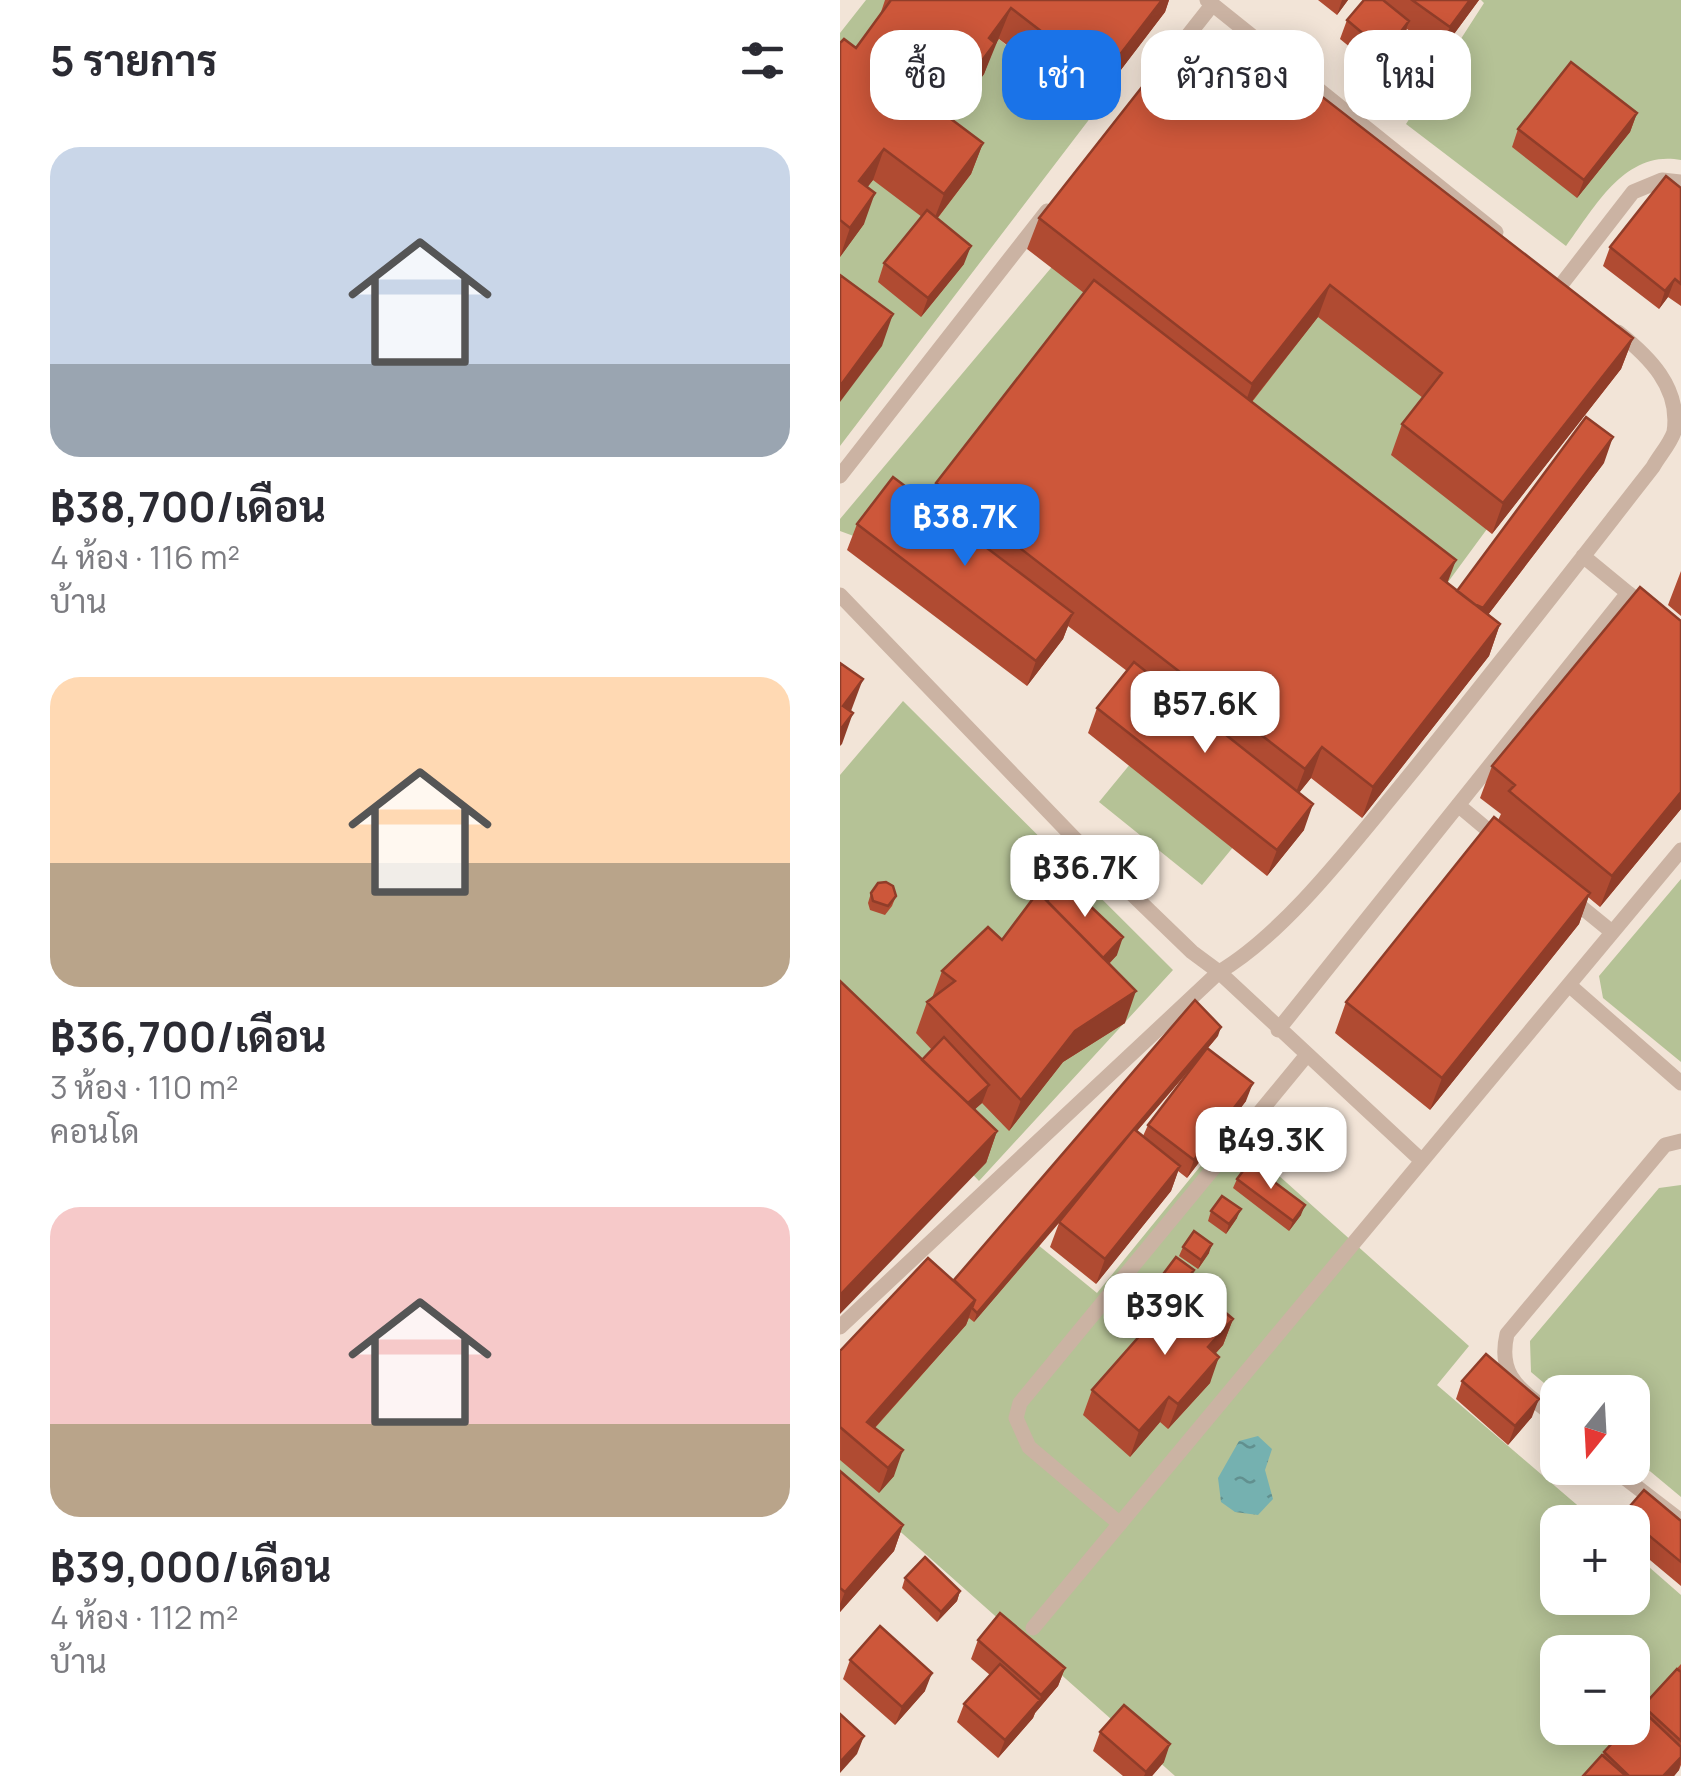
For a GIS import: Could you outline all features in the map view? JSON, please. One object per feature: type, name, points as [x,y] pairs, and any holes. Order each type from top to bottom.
[{"type":"lane","points":[[1139,96],[1210,2],[1503,238]]},
{"type":"lane","points":[[1561,285],[1633,192],[1662,180],[1681,182]]},
{"type":"lane","points":[[840,476],[1053,203]]},
{"type":"lane","points":[[1546,273],[1576,297]]},
{"type":"lane","points":[[840,1327],[1219,972],[1280,922],[1355,840],[1653,467],[1674,431],[1678,405],[1675,384],[1652,359],[1606,322]]},
{"type":"lane","points":[[1583,556],[1655,614]]},
{"type":"lane","points":[[1278,1030],[1628,593]]},
{"type":"lane","points":[[840,595],[1074,839],[1422,1161]]},
{"type":"lane","points":[[1458,805],[1520,856]]},
{"type":"lane","points":[[1033,1628],[1681,850]]},
{"type":"lane","points":[[1550,882],[1612,932]]},
{"type":"lane","points":[[1569,985],[1681,1083]]},
{"type":"lane","points":[[1120,1524],[1029,1447],[1016,1418],[1020,1403],[1306,1056]]},
{"type":"lane","points":[[1540,1404],[1506,1374],[1502,1354],[1507,1334],[1665,1145],[1681,1141]]},
{"type":"lane","points":[[1635,1485],[1681,1520]]},
{"type":"green space","points":[[866,0],[899,0],[976,30],[870,30],[870,120],[982,120],[982,32],[1002,42],[1002,120],[1089,120],[840,446],[840,33]]},
{"type":"green space","points":[[1481,0],[1681,0],[1681,160],[1643,163],[1628,172],[1600,199],[1566,246],[1406,124],[1409,120],[1471,120],[1471,30],[1467,30],[1484,3]]},
{"type":"green space","points":[[1130,174],[1534,465],[1404,642],[935,566],[840,531],[840,519]]},
{"type":"green space","points":[[903,701],[1173,970],[979,1181],[840,1035],[840,775]]},
{"type":"green space","points":[[1154,735],[1257,818],[1202,885],[1099,802]]},
{"type":"green space","points":[[1681,879],[1681,1062],[1603,998],[1599,976]]},
{"type":"green space","points":[[1229,1131],[1469,1346],[1437,1385],[1540,1473],[1540,1485],[1554,1485],[1577,1505],[1540,1505],[1540,1615],[1650,1615],[1650,1568],[1681,1595],[1681,1669],[1650,1705],[1650,1635],[1540,1635],[1540,1745],[1614,1745],[1586,1776],[1175,1776],[840,1478],[840,1441],[1032,1240],[1097,1293]]},
{"type":"green space","points":[[1681,1185],[1681,1497],[1650,1471],[1650,1375],[1540,1375],[1540,1380],[1531,1372],[1530,1341],[1659,1188]]},
{"type":"water","points":[[1258,1436],[1272,1449],[1265,1470],[1273,1499],[1258,1515],[1235,1512],[1221,1502],[1218,1478],[1239,1441]]},
{"type":"building","points":[[891,0],[1162,0],[1121,53],[1121,30],[1040,30],[1011,8],[989,38],[995,43],[982,61],[982,30],[870,30],[870,120],[952,120],[983,143],[944,194],[884,149],[859,181],[875,193],[850,228],[840,220],[840,43],[844,39],[856,48]]},
{"type":"building","points":[[1364,0],[1383,0],[1409,21],[1402,30],[1359,30],[1347,20]]},
{"type":"building","points":[[1412,0],[1470,0],[1450,27]]},
{"type":"building","points":[[1571,62],[1637,113],[1584,180],[1518,129]]},
{"type":"building","points":[[1141,88],[1141,120],[1324,120],[1324,98],[1344,114],[1344,120],[1352,120],[1633,338],[1503,503],[1402,424],[1442,373],[1330,285],[1252,384],[1039,218],[1116,120],[1121,120],[1121,114]]},
{"type":"building","points":[[1666,176],[1681,188],[1681,284],[1675,279],[1665,291],[1610,247]]},
{"type":"building","points":[[927,210],[971,246],[928,298],[884,263]]},
{"type":"building","points":[[840,275],[893,314],[840,386]]},
{"type":"building","points":[[1094,280],[1456,560],[1441,578],[1500,624],[1373,787],[1322,747],[1305,769],[936,483]]},
{"type":"building","points":[[1586,417],[1613,437],[1483,608],[1474,604],[1457,591]]},
{"type":"building","points":[[893,477],[1073,613],[1036,661],[857,524]]},
{"type":"building","points":[[1640,587],[1681,621],[1681,792],[1612,876],[1509,791],[1515,785],[1492,766]]},
{"type":"building","points":[[1134,662],[1313,804],[1277,850],[1097,708]]},
{"type":"building","points":[[840,663],[863,679],[843,706],[853,713],[840,730]]},
{"type":"building","points":[[1494,817],[1590,893],[1442,1078],[1346,1002]]},
{"type":"building","points":[[1065,882],[1123,937],[1103,958],[1047,901]]},
{"type":"building","points":[[878,883],[893,886],[896,896],[888,906],[873,901],[871,893]]},
{"type":"building","points":[[1038,892],[1136,991],[1075,1031],[1021,1100],[927,1002],[955,981],[942,971],[988,927],[1002,940]]},
{"type":"building","points":[[840,981],[997,1131],[840,1295]]},
{"type":"building","points":[[1195,1000],[1221,1027],[977,1313],[972,1308],[975,1300],[954,1280]]},
{"type":"building","points":[[944,1037],[989,1085],[968,1103],[922,1060]]},
{"type":"building","points":[[1207,1048],[1253,1083],[1194,1160],[1148,1125]]},
{"type":"building","points":[[1134,1129],[1180,1166],[1105,1259],[1059,1222]]},
{"type":"building","points":[[1249,1163],[1305,1205],[1293,1221],[1237,1179]]},
{"type":"building","points":[[1222,1196],[1241,1209],[1229,1224],[1211,1211]]},
{"type":"building","points":[[1194,1231],[1212,1244],[1201,1260],[1183,1247]]},
{"type":"building","points":[[1176,1257],[1194,1270],[1182,1286],[1164,1273]]},
{"type":"building","points":[[928,1258],[975,1300],[867,1422],[903,1450],[888,1468],[840,1427],[840,1351]]},
{"type":"building","points":[[1188,1281],[1233,1319],[1208,1347],[1219,1357],[1178,1404],[1169,1397],[1139,1431],[1092,1390]]},
{"type":"building","points":[[1486,1354],[1539,1399],[1515,1426],[1462,1381]]},
{"type":"building","points":[[840,1471],[903,1525],[845,1592],[840,1588]]},
{"type":"building","points":[[1644,1490],[1681,1521],[1681,1562],[1650,1536],[1650,1505],[1631,1505]]},
{"type":"building","points":[[925,1557],[960,1591],[941,1612],[905,1578]]},
{"type":"building","points":[[1000,1613],[1065,1668],[1041,1695],[978,1640]]},
{"type":"building","points":[[880,1626],[932,1673],[902,1707],[850,1660]]},
{"type":"building","points":[[1000,1664],[1040,1700],[1005,1740],[964,1704]]},
{"type":"building","points":[[1677,1669],[1681,1672],[1681,1741],[1650,1712],[1650,1698]]},
{"type":"building","points":[[1124,1705],[1170,1744],[1146,1772],[1100,1732]]},
{"type":"building","points":[[840,1714],[864,1736],[840,1762]]},
{"type":"building","points":[[1650,1718],[1681,1747],[1681,1757],[1663,1776],[1629,1776],[1604,1752],[1610,1745],[1650,1745]]},
{"type":"building","points":[[1602,1755],[1626,1776],[1583,1776]]}]
